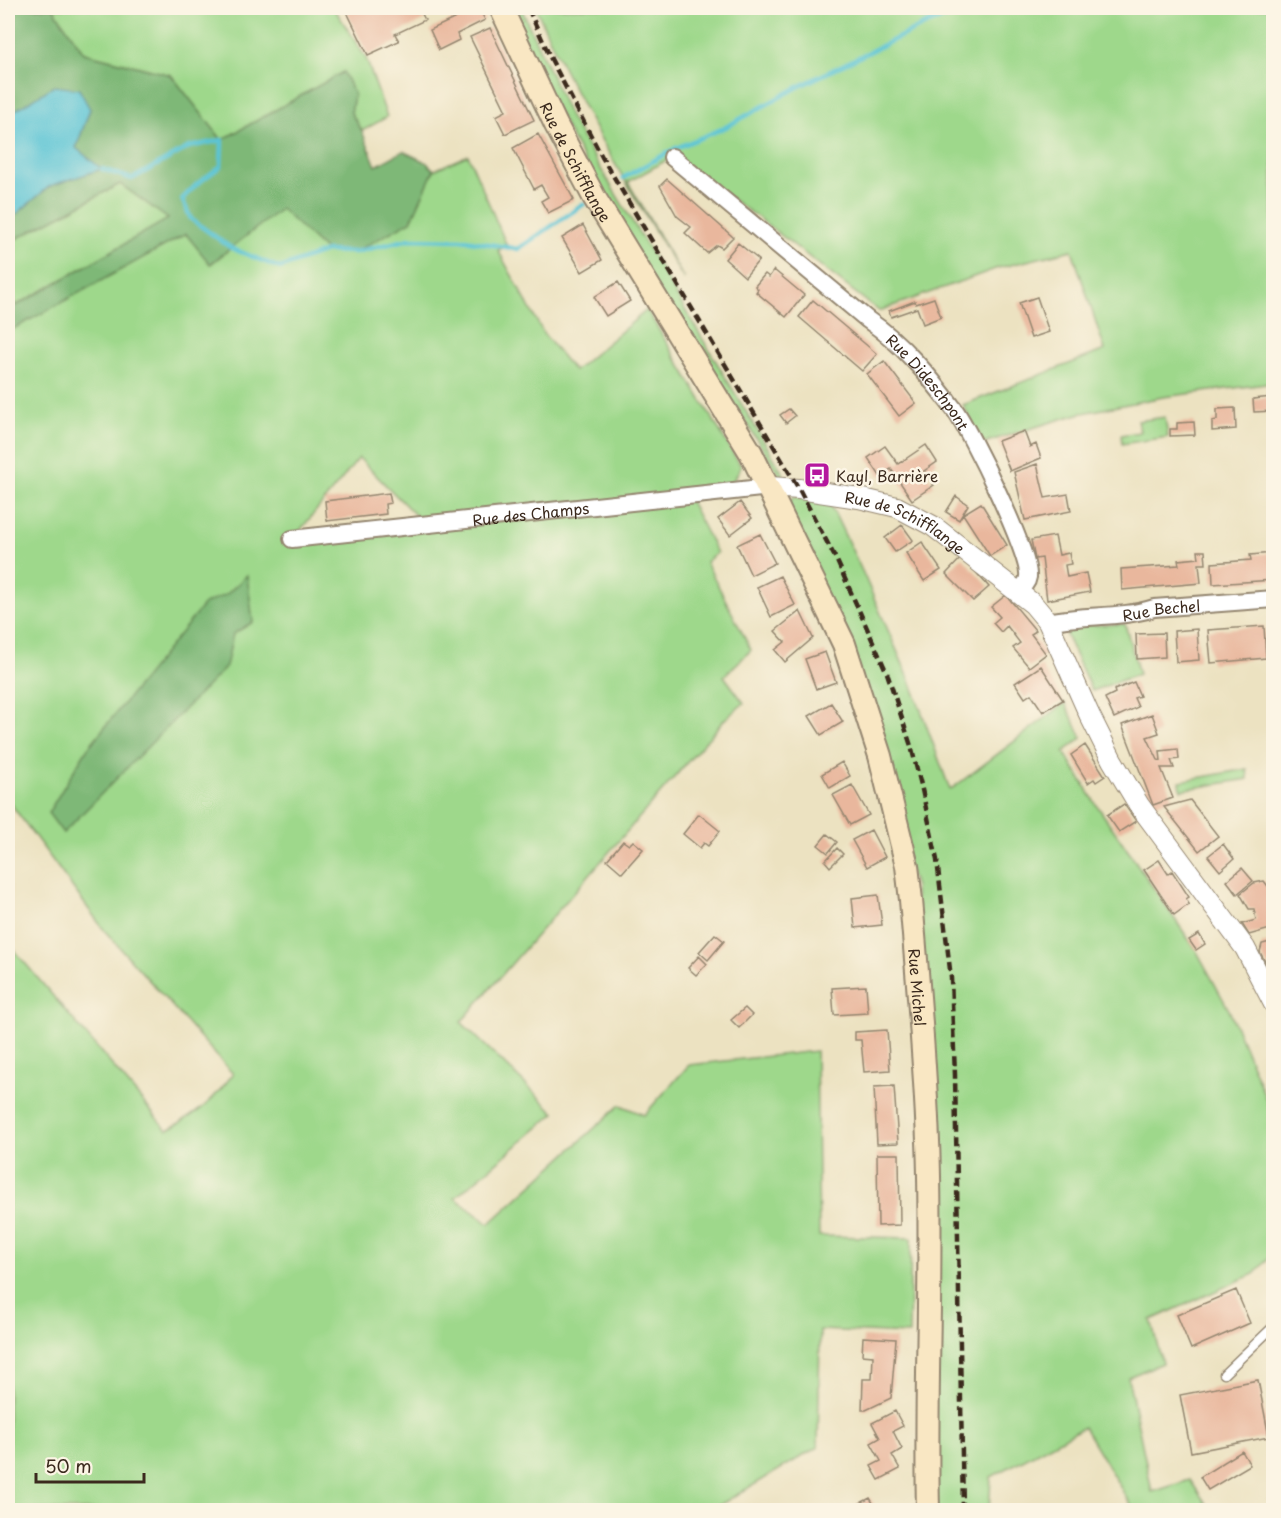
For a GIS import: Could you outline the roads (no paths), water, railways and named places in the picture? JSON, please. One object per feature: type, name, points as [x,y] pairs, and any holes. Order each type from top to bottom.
[{"type":"main road","name":"Rue de Schifflange","points":[[501,8],[556,125],[594,197],[734,424],[770,487]]},
{"type":"main road","name":"Rue Michel","points":[[770,487],[844,644],[880,756],[907,867],[916,947],[928,1141],[926,1436],[928,1510]]},
{"type":"street","name":"Rue Dideschpont","points":[[672,157],[885,332],[930,378],[956,412],[984,461],[1022,550],[1028,569],[1028,578],[1024,586],[1017,590]]},
{"type":"street","name":"Rue des Champs","points":[[292,539],[770,487]]},
{"type":"street","name":"Rue de Schifflange","points":[[770,487],[859,498],[897,507],[933,526],[1033,604],[1048,622],[1089,714],[1138,805],[1245,948],[1274,1004]]},
{"type":"street","name":"Rue Bechel","points":[[1048,622],[1073,617],[1135,614],[1154,608],[1274,599]]},
{"type":"lane","points":[[1224,1374],[1274,1326]]},
{"type":"water","points":[[54,86],[79,89],[90,109],[76,148],[102,169],[50,186],[8,221],[8,113]]},
{"type":"waterway","points":[[623,178],[676,148],[724,128],[798,87],[928,23],[973,8]]},
{"type":"waterway","points":[[102,169],[132,179],[189,147],[222,140],[221,166],[182,199],[191,219],[231,248],[280,268],[326,251],[355,252],[410,239],[465,240],[518,249],[584,204]]},
{"type":"railway","points":[[528,8],[551,59],[602,157],[799,489],[837,561],[887,673],[911,746],[937,860],[951,978],[955,1075],[963,1510]]},
{"type":"place","name":"Kayl, Barrière","points":[[817,475]]}]
